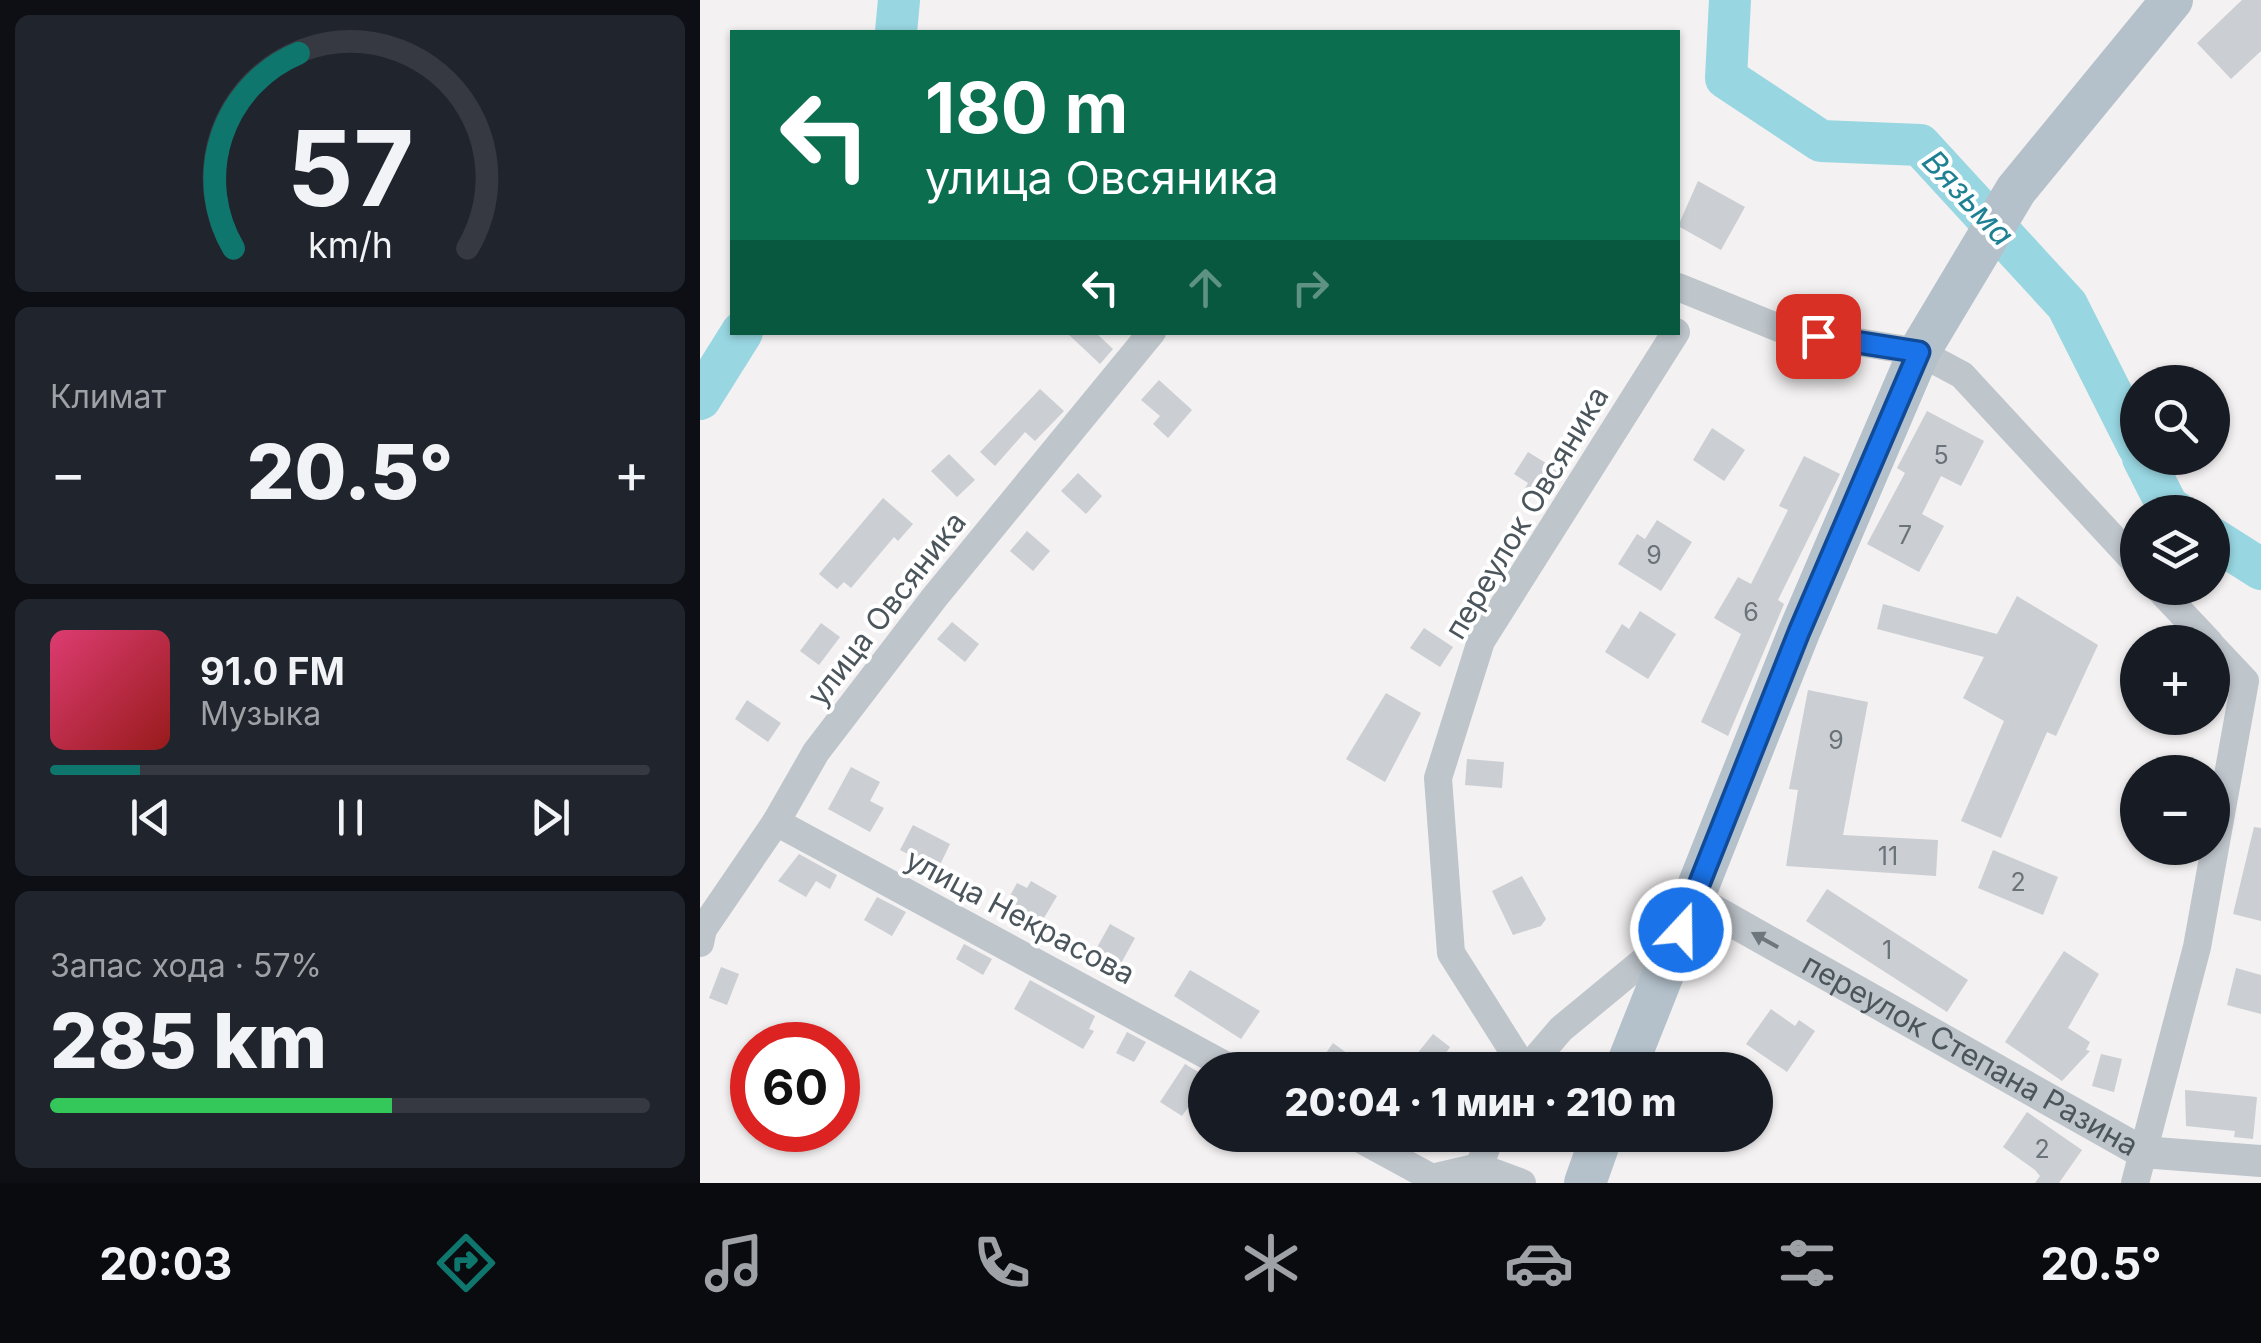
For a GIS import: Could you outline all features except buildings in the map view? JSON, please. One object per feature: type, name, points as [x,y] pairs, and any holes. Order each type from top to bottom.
[{"type":"main road","points":[[1632,1052],[1799,632],[1919,352],[2016,190],[2172,0]]},
{"type":"main road","points":[[1584,1183],[1596,1152]]},
{"type":"street","name":"переулок Овсяника","points":[[1680,320],[1688,292]]},
{"type":"street","points":[[1688,292],[1784,330],[1919,352],[1962,375],[2120,546]]},
{"type":"street","name":"улица Овсяника","points":[[700,943],[704,929],[776,822],[816,752],[922,613],[1150,335]]},
{"type":"street","name":"переулок Овсяника","points":[[1514,1052],[1450,952],[1438,778],[1481,641],[1674,335]]},
{"type":"street","points":[[2174,605],[2193,625]]},
{"type":"street","points":[[2139,1168],[2197,947],[2245,681],[2230,665]]},
{"type":"street","name":"улица Некрасова","points":[[776,822],[1201,1052]]},
{"type":"street","points":[[1541,1052],[1687,914]]},
{"type":"street","name":"переулок Степана Разина","points":[[1687,914],[2139,1168],[2261,1161]]},
{"type":"street","points":[[1384,1152],[1432,1178],[1469,1175],[1522,1183]]},
{"type":"street","points":[[1469,1175],[1481,1152]]},
{"type":"waterway","name":"Вязьма","points":[[896,30],[899,0]]},
{"type":"waterway","name":"Вязьма","points":[[1730,0],[1726,78],[1821,141],[1920,145],[2067,305],[2120,410]]},
{"type":"waterway","name":"Вязьма","points":[[700,399],[740,335]]},
{"type":"waterway","name":"Вязьма","points":[[2152,475],[2162,495]]},
{"type":"waterway","name":"Вязьма","points":[[2230,549],[2261,569]]},
{"type":"route","points":[[1681,930],[1799,632],[1919,352],[1818,336]]}]
